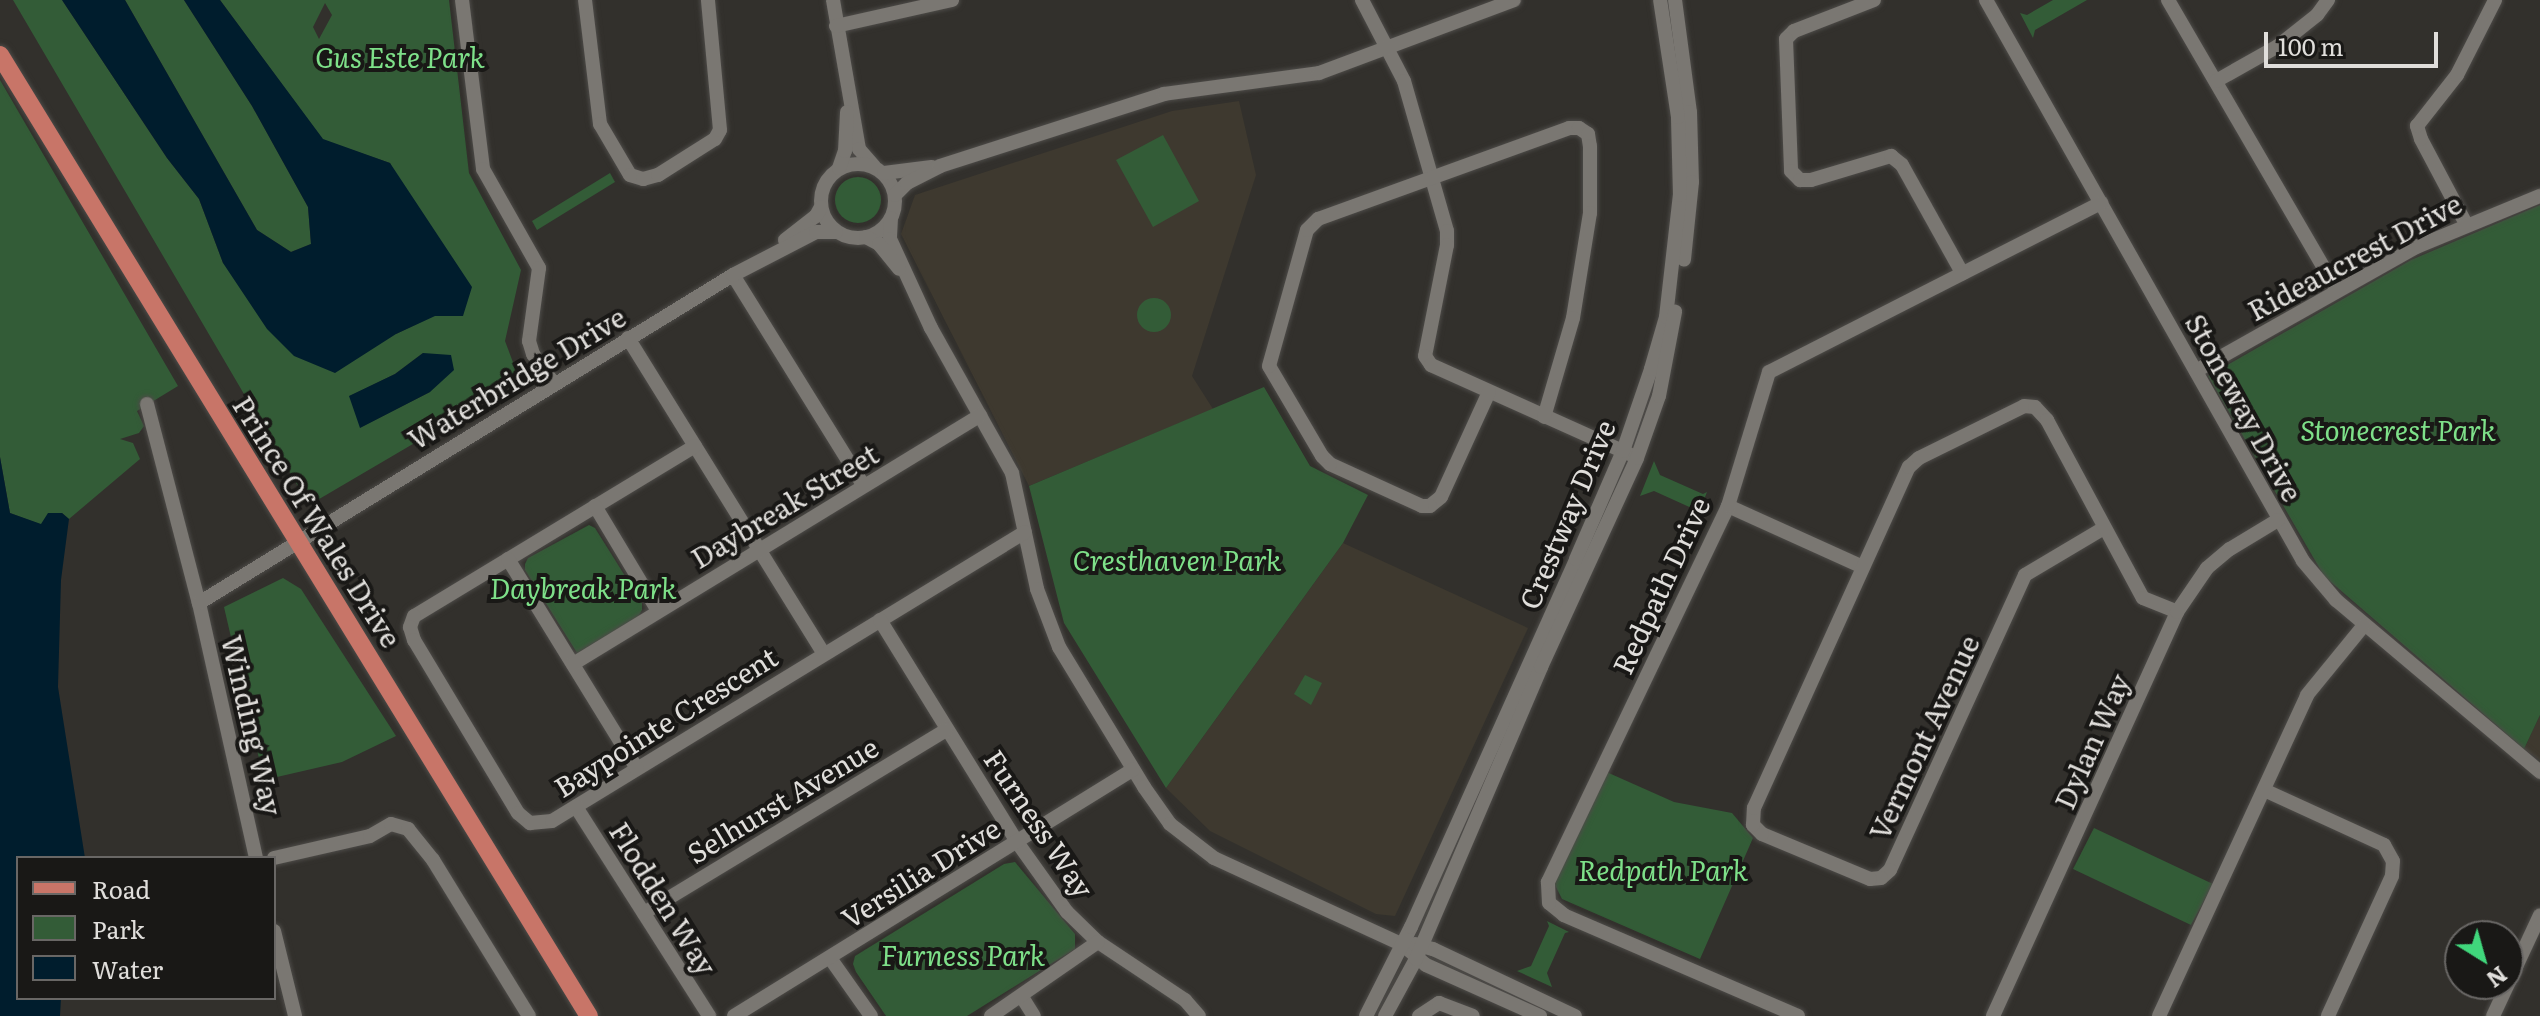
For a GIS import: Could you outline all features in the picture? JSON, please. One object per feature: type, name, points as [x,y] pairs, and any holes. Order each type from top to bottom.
[{"type":"main road","name":"Prince Of Wales Drive","points":[[0,55],[589,1016]]},
{"type":"street","points":[[462,0],[483,169],[539,268],[529,341],[533,354],[554,384]]},
{"type":"street","points":[[585,0],[600,124],[630,175],[643,179],[658,175],[715,139],[720,130],[708,0]]},
{"type":"street","points":[[833,0],[859,149],[879,170],[895,195]]},
{"type":"street","points":[[836,26],[952,0]]},
{"type":"street","points":[[1362,0],[1404,81],[1432,178],[1447,245],[1425,356],[1431,365],[1637,458]]},
{"type":"street","points":[[1514,0],[1305,77],[1164,94],[940,166],[907,183],[895,195],[890,239],[931,328],[1012,473],[1037,589],[1059,647],[1133,770],[1170,824],[1214,858],[1403,945],[1416,959],[1540,1016]]},
{"type":"street","name":"Crestway Drive","points":[[1366,1016],[1403,945],[1623,451],[1666,317],[1680,195],[1678,117],[1660,0]]},
{"type":"street","name":"Crestway Drive","points":[[1385,1016],[1416,959],[1541,667],[1637,458],[1664,375],[1687,236],[1692,182],[1690,112],[1675,0]]},
{"type":"street","points":[[1874,0],[1794,31],[1786,39],[1791,171],[1800,180],[1811,180],[1891,156],[1902,165],[1962,273]]},
{"type":"street","name":"Stoneway Drive","points":[[1986,0],[2278,520],[2318,581],[2364,625],[2540,772]]},
{"type":"street","points":[[2168,0],[2337,290]]},
{"type":"street","points":[[2216,81],[2278,46],[2317,15],[2328,0]]},
{"type":"street","points":[[2466,224],[2417,126],[2457,75],[2495,0]]},
{"type":"street","points":[[848,92],[845,151],[839,168],[823,186],[821,207],[827,223],[836,232],[848,237],[866,237],[884,228],[891,218]]},
{"type":"street","points":[[1489,392],[1441,497],[1430,506],[1422,506],[1330,464],[1317,449],[1269,366],[1274,339],[1312,224],[1569,128],[1579,128],[1588,134],[1592,172],[1585,246],[1573,318],[1544,417]]},
{"type":"street","points":[[839,168],[850,164],[879,170],[940,166]]},
{"type":"street","name":"Rideaucrest Drive","points":[[2196,371],[2337,290],[2466,224],[2540,196]]},
{"type":"street","name":"Redpath Drive","points":[[1798,1016],[1564,915],[1549,903],[1547,893],[1568,840],[1728,506],[1769,372],[2101,203]]},
{"type":"street","name":"Waterbridge Drive","points":[[762,258],[811,220],[821,207]]},
{"type":"street","name":"Waterbridge Drive","points":[[297,540],[762,258],[816,232],[836,232]]},
{"type":"street","points":[[866,237],[879,244],[912,285]]},
{"type":"street","points":[[733,275],[864,486]]},
{"type":"street","points":[[628,338],[824,654]]},
{"type":"street","name":"Winding Way","points":[[147,404],[199,603],[256,856]]},
{"type":"street","points":[[1728,506],[1863,567],[1909,467],[1919,458],[2024,406],[2035,407],[2047,420],[2143,598],[2177,612]]},
{"type":"street","name":"Daybreak Street","points":[[573,664],[980,416]]},
{"type":"street","name":"Baypointe Crescent","points":[[695,446],[414,616],[410,627],[414,640],[518,813],[530,823],[540,825],[576,807],[1025,532]]},
{"type":"street","points":[[595,506],[658,611]]},
{"type":"street","name":"Dylan Way","points":[[1993,1016],[2177,612],[2207,568],[2230,549],[2278,520]]},
{"type":"street","name":"Vermont Avenue","points":[[1863,567],[1754,808],[1753,825],[1762,834],[1870,879],[1881,878],[1890,870],[2025,575],[2104,528]]},
{"type":"street","name":"Winding Way","points":[[199,603],[297,540]]},
{"type":"street","points":[[508,559],[637,769]]},
{"type":"street","name":"Furness Way","points":[[880,620],[1017,842],[1067,912],[1098,942],[1185,1000],[1199,1016]]},
{"type":"street","points":[[2159,1016],[2307,695],[2364,625]]},
{"type":"street","name":"Selhurst Avenue","points":[[644,913],[946,730]]},
{"type":"street","name":"Versilia Drive","points":[[734,1016],[1133,770]]},
{"type":"street","points":[[2264,790],[2377,841],[2392,855],[2392,876],[2328,1016]]},
{"type":"street","name":"Flodden Way","points":[[576,807],[709,1016]]},
{"type":"street","points":[[276,858],[370,836],[391,824],[408,829],[433,860],[529,1016]]},
{"type":"street","points":[[2493,1016],[2534,943],[2540,915]]},
{"type":"street","points":[[276,939],[295,1016]]},
{"type":"street","points":[[991,1016],[1098,942]]},
{"type":"street","points":[[1403,945],[1422,944],[1575,1016]]},
{"type":"street","points":[[830,958],[871,1016]]},
{"type":"street","points":[[1022,997],[1034,1016]]},
{"type":"street","points":[[1419,1016],[1439,1003],[1473,1016]]},
{"type":"shaded area","points":[[1239,101],[1256,175],[1192,376],[1213,409],[1029,486],[901,234],[915,195],[1172,111]]},
{"type":"shaded area","points":[[1343,543],[1528,628],[1395,916],[1376,914],[1210,831],[1166,788]]},
{"type":"shaded area","points":[[2540,715],[2540,760],[2524,749]]},
{"type":"green space","name":"Gus Este Park","points":[[13,0],[62,0],[167,158],[199,199],[223,263],[396,334],[435,315],[463,316],[390,163],[323,140],[220,0],[449,0],[469,173],[521,270],[505,341],[520,381],[309,505]],"holes":[[[325,3],[332,15],[319,39],[313,27]],[[423,353],[430,392],[361,427],[350,396],[395,374]]]},
{"type":"green space","points":[[125,0],[184,0],[252,106],[308,207],[311,244],[291,252],[257,230]]},
{"type":"green space","points":[[2053,0],[2087,0],[2035,30],[2033,38],[2020,13],[2027,15]]},
{"type":"green space","points":[[0,80],[178,386],[137,411],[144,426],[139,433],[120,439],[133,443],[140,459],[69,519],[62,513],[42,525],[10,513],[0,457]]},
{"type":"green space","points":[[1163,135],[1199,201],[1153,227],[1116,160]]},
{"type":"green space","points":[[610,173],[615,182],[537,230],[532,221]]},
{"type":"green space","points":[[858,177],[874,184],[881,200],[874,216],[858,223],[842,216],[835,200],[842,184]]},
{"type":"green space","name":"Stonecrest Park","points":[[2540,205],[2540,715],[2524,749],[2324,576],[2208,376],[2411,260]]},
{"type":"green space","points":[[1154,298],[1166,303],[1171,315],[1166,327],[1154,332],[1142,327],[1137,315],[1142,303]]},
{"type":"green space","name":"Cresthaven Park","points":[[1264,387],[1310,466],[1368,495],[1343,543],[1166,788],[1064,623],[1029,486]]},
{"type":"green space","points":[[1654,461],[1660,475],[1703,494],[1707,492],[1698,515],[1696,510],[1654,491],[1640,496]]},
{"type":"green space","name":"Daybreak Park","points":[[589,525],[595,528],[642,603],[642,610],[638,617],[577,653],[525,570],[525,564],[528,558]]},
{"type":"green space","points":[[283,578],[301,589],[396,736],[342,762],[264,780],[224,607]]},
{"type":"green space","points":[[1305,675],[1322,683],[1311,705],[1294,694]]},
{"type":"green space","name":"Redpath Park","points":[[1602,770],[1674,802],[1732,813],[1753,838],[1700,959],[1562,899],[1552,879]]},
{"type":"green space","points":[[2094,828],[2213,884],[2191,925],[2073,869]]},
{"type":"green space","name":"Furness Park","points":[[1015,862],[1075,934],[1075,949],[967,1016],[886,1016],[856,972],[853,964],[855,956],[1004,864]]},
{"type":"green space","points":[[1547,921],[1569,932],[1565,933],[1547,973],[1552,987],[1517,971],[1531,966],[1549,926]]},
{"type":"water","points":[[62,0],[125,0],[257,230],[291,252],[311,244],[308,207],[252,106],[184,0],[220,0],[323,139],[390,163],[472,287],[463,316],[435,316],[396,334],[335,373],[294,356],[267,329],[223,263],[199,199],[167,158]]},
{"type":"water","points":[[423,353],[451,355],[454,370],[430,392],[360,428],[349,396],[395,374]]},
{"type":"water","points":[[0,457],[10,513],[41,524],[48,513],[62,513],[69,519],[61,580],[58,687],[85,856],[16,856],[16,1000],[61,1000],[60,1016],[0,1016]]}]
